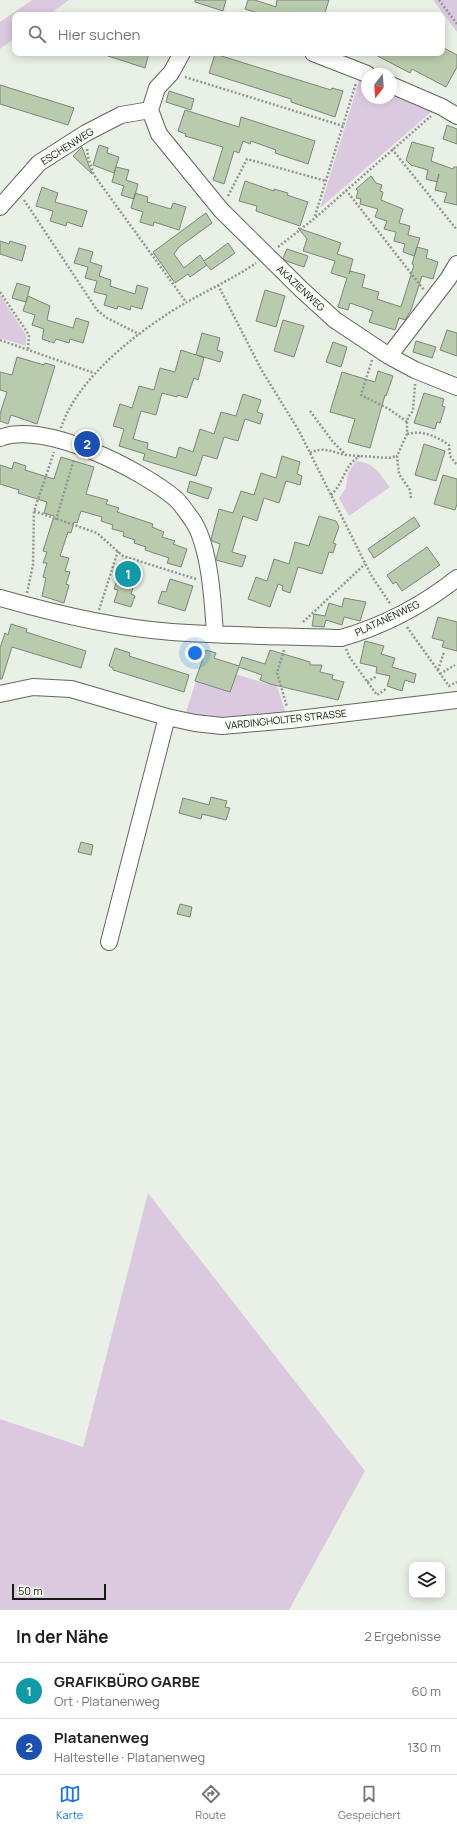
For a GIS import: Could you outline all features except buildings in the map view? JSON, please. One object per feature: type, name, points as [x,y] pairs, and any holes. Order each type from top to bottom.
[{"type":"street","points":[[150,110],[157,88],[171,73],[180,56]]},
{"type":"street","points":[[320,56],[361,72]]},
{"type":"street","points":[[397,88],[442,107],[457,116]]},
{"type":"street","name":"ESCHENWEG","points":[[0,207],[38,163],[86,133],[121,115],[150,110]]},
{"type":"street","name":"AKAZIENWEG","points":[[150,110],[158,134],[221,210],[335,320],[382,352],[415,370],[457,387]]},
{"type":"street","points":[[382,352],[432,299],[457,264]]},
{"type":"street","points":[[0,438],[8,435],[23,433],[58,440],[78,446],[102,455],[155,483],[177,500],[194,522],[203,547],[210,584],[215,634]]},
{"type":"street","name":"PLATANENWEG","points":[[0,599],[95,621],[172,632],[341,638],[365,631],[398,615],[435,595],[457,578]]},
{"type":"street","name":"VARDINGHOLTER STRASSE","points":[[0,694],[33,687],[71,689],[167,717],[195,723],[222,726],[290,720],[457,700]]},
{"type":"street","points":[[109,942],[167,717]]},
{"type":"path","points":[[439,0],[457,24]]},
{"type":"path","points":[[171,73],[343,126]]},
{"type":"path","points":[[315,218],[343,126],[361,78]]},
{"type":"path","points":[[24,605],[33,565],[34,512],[72,402],[94,374],[139,334],[186,302],[218,285],[267,255],[315,218],[392,149],[442,107]]},
{"type":"path","points":[[86,133],[88,157],[94,175],[186,302]]},
{"type":"path","points":[[392,149],[457,230]]},
{"type":"path","points":[[221,210],[247,159],[326,181]]},
{"type":"path","points":[[17,188],[97,310],[107,318],[139,334]]},
{"type":"path","points":[[346,190],[432,299]]},
{"type":"path","points":[[218,285],[261,369],[299,431],[371,576],[449,686],[457,682]]},
{"type":"path","points":[[0,292],[29,335],[28,350]]},
{"type":"path","points":[[0,340],[94,374]]},
{"type":"path","points":[[382,352],[361,395],[390,409],[406,422]]},
{"type":"path","points":[[411,498],[410,490],[399,474],[397,456],[407,434],[406,422],[408,417],[414,411],[416,397],[415,370]]},
{"type":"path","points":[[310,411],[333,442],[346,455]]},
{"type":"path","points":[[407,434],[416,432],[440,438],[449,445],[450,456],[457,465]]},
{"type":"path","points":[[56,520],[78,446]]},
{"type":"path","points":[[310,453],[318,449],[327,449],[346,455],[389,458],[397,456]]},
{"type":"path","points":[[331,495],[340,485],[349,464],[360,456]]},
{"type":"path","points":[[34,512],[97,533],[123,556],[210,584]]},
{"type":"path","points":[[95,621],[118,551]]},
{"type":"path","points":[[290,720],[277,673],[288,636],[365,564]]},
{"type":"path","points":[[341,638],[350,658],[377,694],[386,689]]},
{"type":"path","points":[[438,671],[444,652]]},
{"type":"path","points":[[440,674],[455,665]]},
{"type":"path","points":[[367,682],[377,676]]},
{"type":"shaded area","points":[[32,0],[69,0],[52,12],[15,12]]},
{"type":"shaded area","points":[[433,0],[457,0],[457,32],[445,16],[445,12],[442,12]]},
{"type":"shaded area","points":[[12,14],[12,40],[0,49],[0,22]]},
{"type":"shaded area","points":[[360,78],[361,104],[397,104],[397,91],[437,107],[320,208]]},
{"type":"shaded area","points":[[0,295],[26,335],[26,346],[0,338]]},
{"type":"shaded area","points":[[356,461],[372,466],[390,487],[349,516],[339,498],[346,488],[348,473]]},
{"type":"shaded area","points":[[236,674],[270,685],[273,674],[286,714],[222,721],[185,715],[196,681],[230,692]]},
{"type":"shaded area","points":[[148,1193],[365,1471],[289,1610],[0,1610],[0,1419],[83,1447]]},
{"type":"place","name":"Platanenweg","points":[[87,444]]},
{"type":"place","name":"GRAFIKBÜRO GARBE","points":[[128,574]]}]
